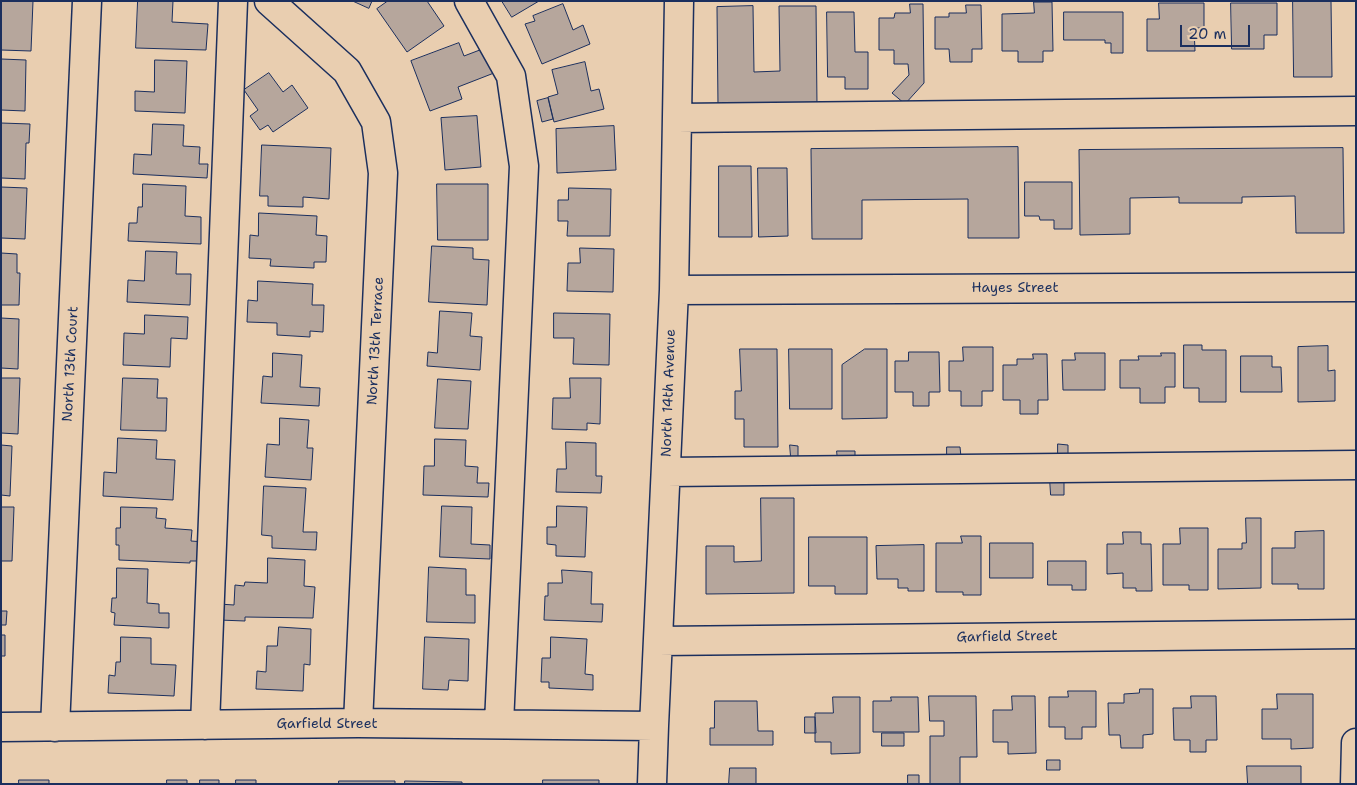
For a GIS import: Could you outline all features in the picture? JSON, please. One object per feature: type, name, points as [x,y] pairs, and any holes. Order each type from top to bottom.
[{"type":"street","name":"North 13th Court","points":[[55,727],[87,1]]},
{"type":"street","points":[[205,725],[233,1]]},
{"type":"street","name":"North 13th Terrace","points":[[270,1],[347,71],[376,122],[383,173],[358,723]]},
{"type":"street","points":[[469,1],[511,76],[524,166],[499,724]]},
{"type":"street","name":"North 14th Avenue","points":[[652,784],[674,290],[679,1]]},
{"type":"street","points":[[677,118],[1356,111]]},
{"type":"street","name":"Hayes Street","points":[[674,290],[1356,287]]},
{"type":"street","points":[[666,472],[1356,465]]},
{"type":"street","name":"Garfield Street","points":[[658,641],[1356,634]]},
{"type":"street","name":"Garfield Street","points":[[1,727],[358,723],[654,726]]},
{"type":"street","points":[[1355,784],[1356,743]]},
{"type":"building","points":[[1,1],[33,1],[31,51],[1,50]]},
{"type":"building","points":[[138,1],[173,1],[172,22],[208,24],[206,50],[136,48]]},
{"type":"building","points":[[353,1],[372,1],[369,8]]},
{"type":"building","points":[[388,1],[427,1],[444,26],[407,52],[377,9]]},
{"type":"building","points":[[502,1],[539,1],[512,17]]},
{"type":"building","points":[[1293,1],[1331,1],[1332,77],[1294,77]]},
{"type":"building","points":[[1034,2],[1052,2],[1053,51],[1043,51],[1043,62],[1018,62],[1018,51],[1002,51],[1002,14],[1034,13]]},
{"type":"building","points":[[1159,3],[1204,3],[1204,28],[1194,28],[1195,51],[1147,51],[1147,19],[1159,19]]},
{"type":"building","points":[[1231,3],[1277,3],[1277,35],[1264,35],[1264,49],[1232,49]]},
{"type":"building","points":[[563,4],[573,30],[583,25],[590,44],[542,64],[525,24],[535,21],[533,16]]},
{"type":"building","points":[[910,4],[923,4],[924,83],[905,104],[892,93],[909,75],[908,64],[894,64],[894,50],[879,50],[879,18],[894,18],[895,13],[910,13]]},
{"type":"building","points":[[966,5],[981,5],[982,49],[972,49],[972,62],[950,62],[949,49],[935,49],[935,17],[949,17],[949,13],[966,13]]},
{"type":"building","points":[[753,6],[754,72],[780,71],[779,6],[816,6],[817,106],[718,106],[717,7]]},
{"type":"building","points":[[827,12],[854,12],[855,52],[868,52],[868,89],[845,89],[845,77],[828,77]]},
{"type":"building","points":[[1064,12],[1123,12],[1123,53],[1111,53],[1111,43],[1105,43],[1105,40],[1064,40]]},
{"type":"building","points":[[459,43],[464,56],[485,48],[494,73],[458,87],[462,99],[430,111],[411,61]]},
{"type":"building","points":[[1,59],[26,60],[25,111],[1,110]]},
{"type":"building","points":[[155,60],[187,61],[185,113],[135,111],[135,91],[154,92]]},
{"type":"building","points":[[585,62],[591,91],[599,89],[604,109],[554,122],[548,97],[558,94],[552,70]]},
{"type":"building","points":[[269,73],[283,92],[292,85],[308,108],[273,132],[268,125],[260,130],[250,116],[258,110],[244,90]]},
{"type":"building","points":[[548,98],[553,119],[542,122],[537,101]]},
{"type":"building","points":[[477,116],[481,167],[445,170],[441,118]]},
{"type":"building","points":[[1,123],[30,124],[29,143],[26,143],[25,179],[1,178]]},
{"type":"building","points":[[153,124],[184,125],[183,146],[200,147],[199,164],[208,164],[207,178],[133,174],[134,154],[151,155]]},
{"type":"building","points":[[614,126],[616,170],[557,173],[556,129]]},
{"type":"building","points":[[262,145],[331,148],[329,199],[303,197],[303,207],[268,206],[268,196],[260,196]]},
{"type":"building","points":[[1018,147],[1019,238],[968,238],[968,199],[862,200],[862,239],[812,239],[811,149]]},
{"type":"building","points":[[1343,148],[1344,233],[1296,233],[1295,196],[1242,197],[1242,203],[1179,203],[1179,197],[1130,198],[1130,234],[1080,235],[1079,150]]},
{"type":"building","points":[[719,166],[751,166],[752,237],[719,237]]},
{"type":"building","points":[[758,168],[787,168],[788,236],[759,237]]},
{"type":"building","points":[[1025,182],[1072,182],[1072,229],[1054,229],[1054,220],[1040,220],[1039,216],[1025,216]]},
{"type":"building","points":[[143,184],[186,186],[185,216],[201,217],[201,244],[128,241],[129,223],[137,223],[138,207],[142,207]]},
{"type":"building","points":[[437,184],[488,184],[488,240],[438,240]]},
{"type":"building","points":[[1,187],[27,188],[25,239],[1,238]]},
{"type":"building","points":[[569,188],[611,189],[610,236],[567,236],[568,221],[558,221],[558,200],[568,200]]},
{"type":"building","points":[[259,213],[317,216],[316,235],[327,236],[326,262],[314,262],[314,268],[270,266],[271,259],[249,258],[250,235],[258,236]]},
{"type":"building","points":[[432,246],[473,248],[473,259],[489,260],[487,305],[429,302]]},
{"type":"building","points":[[580,248],[614,249],[613,292],[567,291],[568,263],[580,263]]},
{"type":"building","points":[[146,251],[177,252],[176,274],[191,274],[190,305],[127,302],[128,280],[144,281]]},
{"type":"building","points":[[1,253],[17,254],[17,273],[20,273],[19,305],[1,305]]},
{"type":"building","points":[[258,281],[313,284],[312,305],[324,305],[323,332],[310,331],[310,337],[277,335],[277,323],[247,322],[248,300],[257,301]]},
{"type":"building","points":[[440,311],[472,313],[470,336],[482,337],[480,370],[427,366],[428,352],[437,353]]},
{"type":"building","points":[[554,313],[610,314],[609,365],[573,364],[574,338],[554,338]]},
{"type":"building","points":[[145,315],[188,317],[187,339],[171,338],[170,367],[123,365],[124,333],[144,334]]},
{"type":"building","points":[[1,318],[19,319],[18,369],[1,368]]},
{"type":"building","points":[[1184,345],[1202,345],[1202,350],[1226,350],[1226,402],[1199,402],[1199,388],[1184,388]]},
{"type":"building","points":[[1328,346],[1328,371],[1335,370],[1335,401],[1298,402],[1298,347]]},
{"type":"building","points":[[963,347],[993,347],[993,391],[982,391],[982,406],[961,406],[961,391],[949,391],[949,361],[963,361]]},
{"type":"building","points":[[740,349],[777,349],[778,447],[744,447],[744,419],[735,419],[735,391],[741,391]]},
{"type":"building","points":[[789,349],[832,349],[832,409],[790,409]]},
{"type":"building","points":[[865,349],[887,349],[887,418],[842,419],[842,365]]},
{"type":"building","points":[[909,352],[939,352],[940,392],[929,392],[929,406],[913,406],[913,392],[895,392],[895,361],[908,361]]},
{"type":"building","points":[[273,353],[302,355],[300,387],[320,388],[319,406],[261,403],[263,376],[272,377]]},
{"type":"building","points":[[1075,353],[1105,353],[1105,390],[1063,390],[1062,360],[1075,360]]},
{"type":"building","points":[[1161,353],[1175,353],[1175,387],[1165,387],[1165,403],[1140,403],[1140,388],[1120,388],[1120,360],[1139,360],[1138,356],[1161,356]]},
{"type":"building","points":[[1033,354],[1047,354],[1048,400],[1038,400],[1038,414],[1020,414],[1020,400],[1003,400],[1003,365],[1017,365],[1017,359],[1033,359]]},
{"type":"building","points":[[1241,356],[1272,356],[1272,367],[1281,367],[1282,392],[1241,392]]},
{"type":"building","points":[[1,378],[20,378],[18,434],[1,433]]},
{"type":"building","points":[[123,378],[158,379],[157,398],[167,398],[166,431],[121,430]]},
{"type":"building","points":[[570,378],[601,378],[600,424],[587,423],[587,430],[552,429],[553,398],[570,398]]},
{"type":"building","points":[[438,379],[471,381],[468,429],[435,428]]},
{"type":"building","points":[[280,418],[309,420],[307,448],[313,448],[311,480],[265,477],[267,444],[279,445]]},
{"type":"building","points":[[118,438],[157,440],[156,459],[175,460],[173,500],[103,496],[104,472],[116,473]]},
{"type":"building","points":[[435,439],[466,440],[465,466],[478,467],[477,483],[489,483],[488,497],[423,495],[424,466],[434,466]]},
{"type":"building","points":[[566,442],[596,443],[596,476],[602,476],[601,493],[556,492],[557,469],[566,469]]},
{"type":"building","points":[[1058,444],[1068,445],[1068,456],[1058,456]]},
{"type":"building","points":[[1,445],[12,446],[10,496],[1,495]]},
{"type":"building","points":[[790,445],[798,446],[798,457],[791,457]]},
{"type":"building","points":[[947,447],[960,447],[961,457],[947,458]]},
{"type":"building","points":[[837,451],[855,451],[855,461],[838,461]]},
{"type":"building","points":[[1050,479],[1064,479],[1064,495],[1051,495]]},
{"type":"building","points":[[264,486],[306,488],[303,532],[317,532],[316,550],[272,548],[272,536],[262,535]]},
{"type":"building","points":[[761,498],[794,498],[794,593],[706,594],[706,546],[734,546],[734,562],[761,561]]},
{"type":"building","points":[[442,506],[472,507],[471,544],[490,545],[490,559],[440,557]]},
{"type":"building","points":[[557,506],[587,507],[585,557],[556,556],[556,545],[547,544],[547,527],[556,527]]},
{"type":"building","points":[[1,507],[14,507],[12,561],[1,561]]},
{"type":"building","points":[[121,507],[157,508],[156,518],[166,519],[165,528],[192,530],[191,541],[205,542],[204,561],[190,561],[190,563],[119,560],[119,545],[116,545],[116,528],[120,528]]},
{"type":"building","points":[[1246,518],[1261,518],[1261,588],[1218,589],[1218,549],[1242,549],[1242,543],[1246,543]]},
{"type":"building","points":[[1180,528],[1208,528],[1208,590],[1189,590],[1189,585],[1163,585],[1163,544],[1180,544]]},
{"type":"building","points":[[1324,531],[1324,589],[1298,589],[1298,584],[1272,584],[1272,548],[1295,548],[1295,532]]},
{"type":"building","points":[[1123,532],[1141,532],[1141,544],[1151,544],[1152,591],[1136,591],[1136,588],[1123,588],[1123,573],[1107,574],[1107,544],[1123,544]]},
{"type":"building","points":[[961,536],[981,536],[981,595],[963,595],[963,592],[936,592],[936,543],[962,543]]},
{"type":"building","points":[[809,537],[867,537],[867,594],[835,594],[835,586],[809,586]]},
{"type":"building","points":[[990,543],[1033,543],[1033,578],[990,578]]},
{"type":"building","points":[[924,545],[924,591],[908,591],[908,588],[898,588],[898,579],[877,579],[876,546]]},
{"type":"building","points":[[268,558],[305,560],[304,586],[315,587],[313,618],[245,617],[245,621],[219,620],[219,604],[234,605],[235,585],[244,586],[245,582],[267,583]]},
{"type":"building","points":[[1048,561],[1086,561],[1086,590],[1072,590],[1072,585],[1048,585]]},
{"type":"building","points":[[429,567],[466,569],[466,595],[475,595],[475,623],[427,622]]},
{"type":"building","points":[[117,568],[148,569],[147,603],[159,604],[159,613],[169,613],[169,628],[114,625],[115,613],[111,612],[112,598],[116,598]]},
{"type":"building","points":[[562,570],[592,572],[591,604],[603,604],[602,622],[544,620],[545,596],[548,596],[548,583],[562,583]]},
{"type":"building","points":[[1,611],[7,611],[6,625],[1,625]]},
{"type":"building","points":[[279,627],[311,629],[310,665],[304,664],[303,691],[256,689],[257,671],[266,672],[267,646],[277,646]]},
{"type":"building","points":[[1,635],[5,635],[5,656],[1,656]]},
{"type":"building","points":[[121,637],[151,638],[151,664],[176,665],[174,696],[108,693],[109,675],[115,676],[116,662],[120,662]]},
{"type":"building","points":[[425,637],[469,639],[468,681],[449,680],[448,690],[423,689]]},
{"type":"building","points":[[551,637],[587,639],[585,674],[593,675],[593,690],[549,688],[549,682],[541,682],[542,658],[550,658]]},
{"type":"building","points":[[1140,689],[1153,689],[1153,734],[1143,735],[1143,748],[1121,748],[1120,735],[1109,735],[1108,703],[1124,703],[1124,694],[1139,693]]},
{"type":"building","points":[[1068,691],[1096,691],[1096,727],[1082,727],[1082,739],[1065,739],[1065,727],[1049,727],[1049,697],[1068,697]]},
{"type":"building","points":[[1277,694],[1313,694],[1313,748],[1291,749],[1291,739],[1262,739],[1262,709],[1277,709]]},
{"type":"building","points":[[929,696],[976,696],[977,757],[960,757],[960,784],[930,784],[930,736],[944,736],[944,721],[930,721]]},
{"type":"building","points":[[1012,696],[1035,696],[1036,753],[1008,754],[1008,742],[993,742],[993,710],[1012,710]]},
{"type":"building","points":[[1191,696],[1216,696],[1217,740],[1206,740],[1206,752],[1190,752],[1190,740],[1174,740],[1173,708],[1191,708]]},
{"type":"building","points":[[833,697],[860,697],[860,753],[831,754],[831,742],[815,742],[815,713],[833,713]]},
{"type":"building","points":[[891,697],[918,697],[919,732],[873,732],[873,701],[891,701]]},
{"type":"building","points":[[715,701],[757,701],[758,731],[773,731],[773,745],[710,745],[710,728],[714,728]]},
{"type":"building","points":[[805,717],[815,717],[816,733],[805,733]]},
{"type":"building","points":[[882,733],[904,733],[904,746],[882,746]]},
{"type":"building","points":[[1047,760],[1060,760],[1060,770],[1047,770]]},
{"type":"building","points":[[1247,766],[1301,766],[1301,784],[1248,784]]},
{"type":"building","points":[[730,768],[756,768],[756,784],[729,784]]},
{"type":"building","points":[[908,775],[919,775],[919,784],[908,784]]},
{"type":"building","points":[[19,780],[49,780],[49,784],[19,784]]},
{"type":"building","points":[[167,780],[187,780],[187,784],[167,784]]},
{"type":"building","points":[[200,780],[219,780],[219,784],[200,784]]},
{"type":"building","points":[[236,780],[256,780],[256,784],[236,784]]},
{"type":"building","points":[[543,780],[599,780],[599,784],[543,784]]},
{"type":"building","points":[[339,781],[395,781],[395,784],[339,784]]},
{"type":"building","points":[[405,781],[462,782],[462,784],[405,784]]}]
